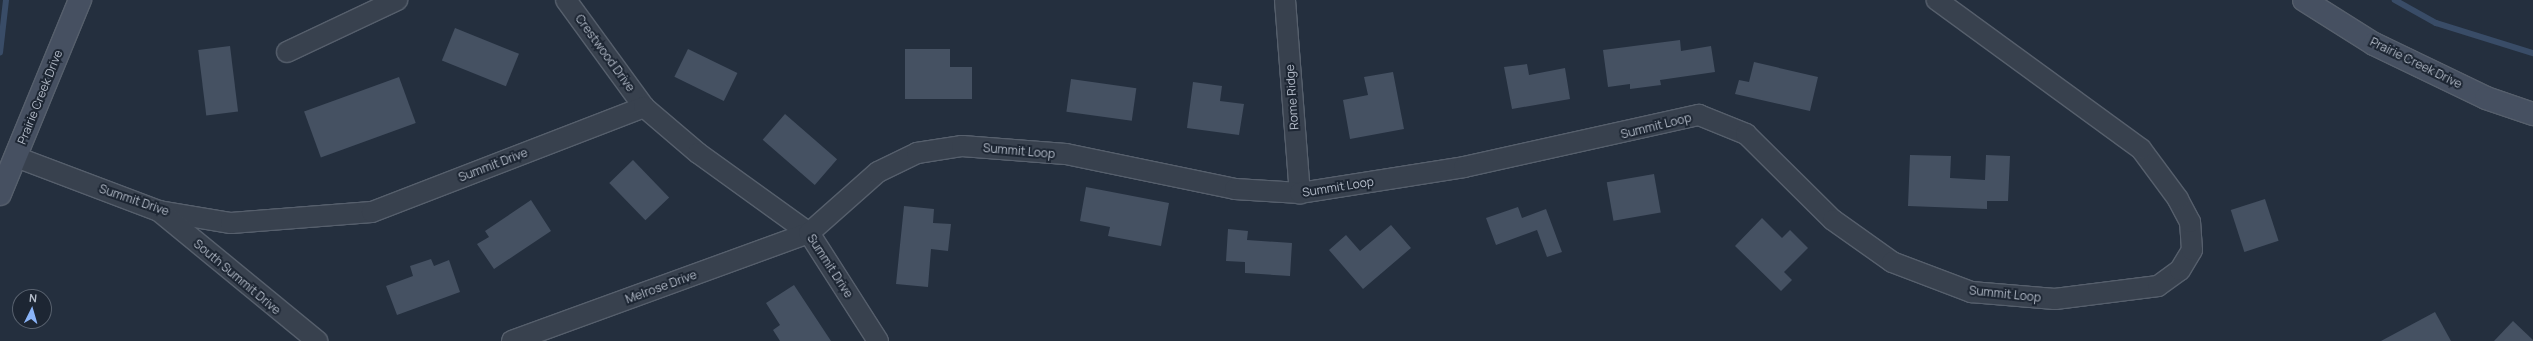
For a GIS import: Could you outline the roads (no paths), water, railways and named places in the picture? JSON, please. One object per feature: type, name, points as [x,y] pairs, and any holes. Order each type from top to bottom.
[{"type":"main road","name":"Prairie Creek Drive","points":[[0,194],[80,0]]},
{"type":"main road","name":"Prairie Creek Drive","points":[[2304,0],[2374,44],[2486,98],[2533,114]]},
{"type":"street","points":[[288,52],[397,0]]},
{"type":"street","name":"Crestwood Drive","points":[[566,0],[644,107]]},
{"type":"street","name":"Rome Ridge","points":[[1285,0],[1300,193]]},
{"type":"street","name":"Summit Loop","points":[[809,233],[878,172],[917,153],[962,146],[1066,154],[1235,189],[1300,193],[1464,167],[1699,115],[1746,134],[1833,220],[1892,262],[1971,292],[2055,299],[2158,286],[2180,270],[2192,250],[2190,222],[2178,199],[2141,149],[1937,0]]},
{"type":"street","name":"Summit Drive","points":[[16,157],[159,211],[231,223],[372,212],[644,107],[698,153],[809,233],[878,341]]},
{"type":"street","name":"South Summit Drive","points":[[159,211],[316,341]]},
{"type":"street","name":"Melrose Drive","points":[[512,341],[809,233]]},
{"type":"waterway","points":[[0,53],[6,0]]},
{"type":"waterway","points":[[2395,0],[2436,23],[2533,53]]}]
